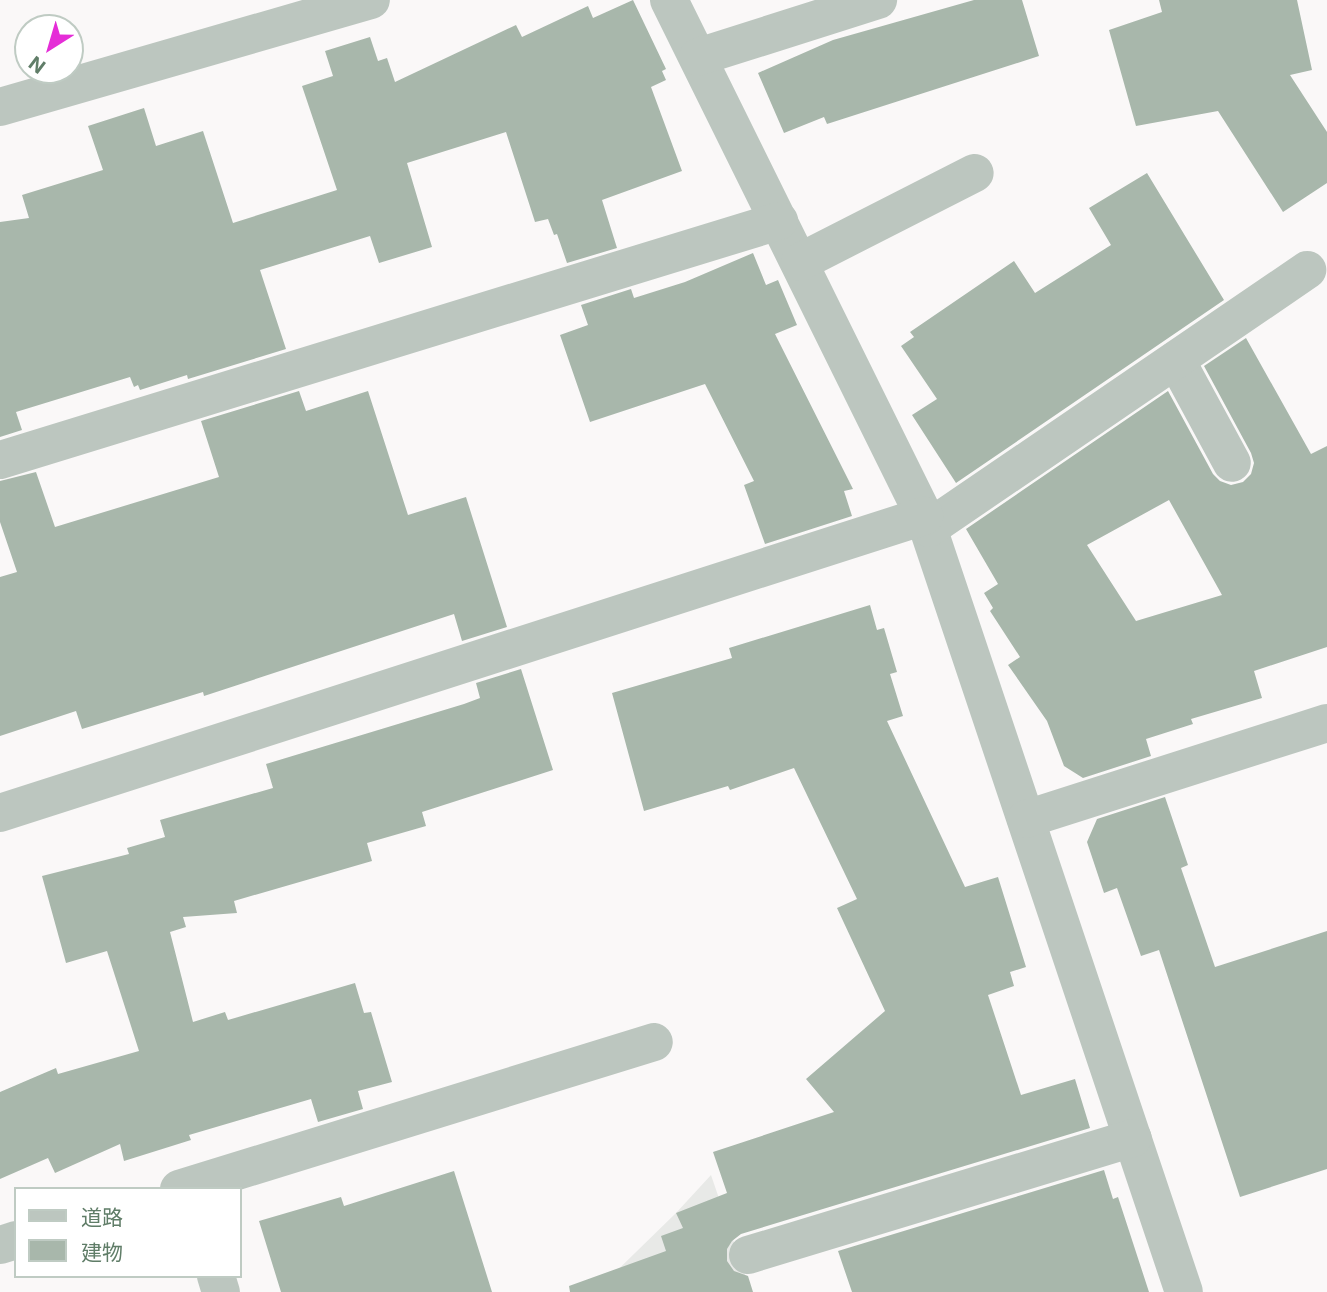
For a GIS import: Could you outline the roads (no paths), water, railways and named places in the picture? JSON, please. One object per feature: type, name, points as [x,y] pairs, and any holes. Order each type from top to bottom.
[{"type":"street","points":[[0,107],[371,0]]},
{"type":"street","points":[[669,0],[926,522],[1184,1292]]},
{"type":"street","points":[[698,57],[878,0]]},
{"type":"street","points":[[800,262],[975,173]]},
{"type":"street","points":[[0,460],[779,221]]},
{"type":"street","points":[[0,813],[926,522],[1176,360],[1307,270]]},
{"type":"street","points":[[1176,360],[1232,464]]},
{"type":"street","points":[[1026,819],[1327,723]]},
{"type":"street","points":[[188,1187],[654,1042]]},
{"type":"street","points":[[748,1255],[1133,1138]]}]
